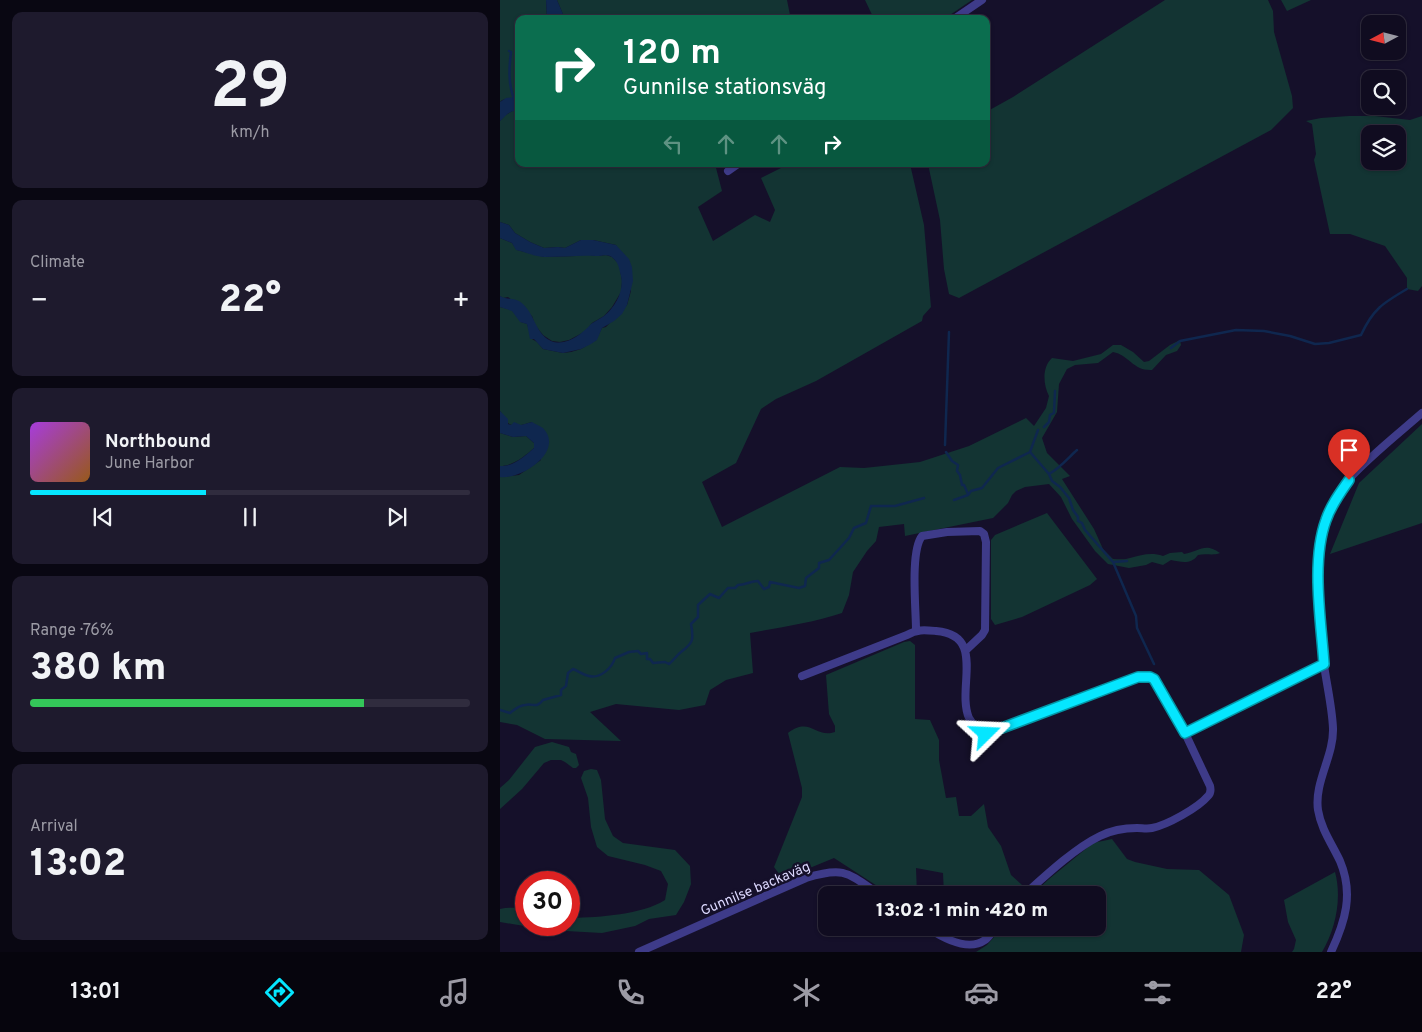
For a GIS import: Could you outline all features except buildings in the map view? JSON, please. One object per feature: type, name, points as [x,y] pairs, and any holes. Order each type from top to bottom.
[{"type":"street","points":[[960,15],[982,0]]},
{"type":"street","points":[[728,171],[734,167]]},
{"type":"street","points":[[1331,952],[1345,920],[1348,896],[1346,880],[1340,861],[1320,821],[1317,807],[1320,783],[1333,738],[1332,716],[1324,664],[1318,567],[1320,540],[1333,503],[1349,480],[1422,413]]},
{"type":"street","points":[[916,630],[915,563],[918,541],[922,536],[937,533],[968,530],[980,531],[984,534],[986,542],[985,630],[982,636],[966,650]]},
{"type":"street","points":[[802,676],[916,630],[943,632],[961,641],[966,650],[966,709],[971,722],[986,734],[1138,677],[1154,679],[1185,733],[1210,786],[1209,796],[1195,807],[1160,826],[1122,830],[1101,836],[1068,858],[1035,886]]},
{"type":"street","points":[[1185,733],[1324,664]]},
{"type":"street","name":"Gunnilse backaväg","points":[[639,952],[806,878],[826,872],[844,872],[866,886]]},
{"type":"street","points":[[942,936],[952,942],[973,946],[988,936]]},
{"type":"green space","points":[[500,0],[546,0],[547,15],[515,15],[515,98],[500,102]]},
{"type":"green space","points":[[557,0],[787,0],[790,15],[563,15]]},
{"type":"green space","points":[[865,0],[972,0],[950,15],[872,15]]},
{"type":"green space","points":[[1165,0],[1268,0],[1273,11],[1274,32],[1292,96],[1293,108],[1271,130],[959,298],[949,294],[944,269],[940,220],[929,167],[990,167],[990,110]]},
{"type":"green space","points":[[1281,0],[1311,0],[1287,11]]},
{"type":"green space","points":[[515,110],[515,167],[716,167],[722,191],[698,207],[713,241],[755,215],[770,222],[775,210],[761,178],[783,167],[911,167],[924,225],[931,307],[923,316],[922,321],[816,381],[776,399],[761,409],[736,463],[702,482],[722,527],[840,467],[864,468],[920,462],[969,446],[1026,418],[1034,426],[1046,408],[1049,396],[1044,376],[1046,366],[1052,358],[1073,361],[1101,354],[1113,345],[1121,345],[1133,352],[1144,362],[1149,361],[1180,340],[1181,345],[1177,351],[1166,355],[1152,370],[1140,368],[1123,356],[1113,352],[1098,363],[1075,365],[1067,369],[1059,384],[1057,412],[1042,438],[1047,453],[1070,476],[1062,479],[1094,529],[1103,549],[1113,559],[1126,559],[1150,554],[1163,556],[1182,552],[1184,554],[1202,548],[1210,548],[1220,553],[1198,555],[1186,562],[1171,560],[1163,565],[1152,562],[1129,568],[1108,564],[1095,551],[1072,519],[1061,497],[1049,484],[1025,487],[1016,491],[1008,503],[993,518],[905,536],[904,524],[879,527],[876,541],[853,572],[849,595],[842,613],[808,622],[750,633],[753,673],[726,680],[710,690],[705,705],[679,710],[616,704],[590,712],[621,741],[545,739],[517,725],[500,722],[500,477],[519,475],[541,460],[532,422],[512,425],[507,422],[500,411],[500,307],[512,310],[521,322],[527,324],[532,339],[543,349],[563,353],[581,349],[596,340],[602,328],[606,327],[627,305],[631,291],[616,245],[593,240],[581,240],[565,248],[544,248],[515,233],[509,225],[500,222],[500,121],[504,116]]},
{"type":"green space","points":[[1349,116],[1375,116],[1410,120],[1422,116],[1422,286],[1418,291],[1407,289],[1407,278],[1385,246],[1350,234],[1330,234],[1314,160],[1316,154],[1312,124],[1306,121]]},
{"type":"green space","points":[[500,238],[512,243],[517,250],[544,257],[583,254],[612,257],[619,264],[622,281],[621,292],[604,316],[592,323],[586,331],[569,340],[552,341],[543,335],[535,325],[532,316],[508,297],[503,298],[500,296]]},
{"type":"green space","points":[[1422,424],[1422,523],[1330,554],[1359,483]]},
{"type":"green space","points":[[500,433],[513,437],[526,436],[534,443],[534,448],[514,462],[500,466]]},
{"type":"green space","points":[[1047,513],[1097,579],[1090,585],[1022,617],[995,625],[991,619],[991,540],[995,535]]},
{"type":"green space","points":[[910,641],[915,645],[915,719],[930,720],[939,740],[939,760],[946,798],[956,797],[959,816],[971,816],[984,804],[988,827],[1001,846],[1011,875],[1024,886],[944,886],[943,873],[916,868],[917,886],[877,886],[834,858],[783,879],[774,867],[802,797],[802,788],[788,733],[802,727],[808,727],[823,733],[835,732],[835,726],[829,714],[826,675]]},
{"type":"green space","points":[[552,742],[569,747],[571,752],[576,754],[579,765],[573,768],[561,760],[551,760],[544,763],[522,789],[500,809],[500,788],[509,780],[535,747]]},
{"type":"green space","points":[[597,770],[601,780],[605,819],[613,836],[623,843],[675,850],[690,866],[691,884],[684,902],[676,915],[649,919],[635,926],[602,933],[580,932],[580,918],[632,912],[665,900],[668,884],[661,871],[608,856],[597,847],[591,827],[588,798],[581,778],[584,771]]},
{"type":"green space","points":[[1112,839],[1127,859],[1135,862],[1167,869],[1199,870],[1229,895],[1244,935],[1241,952],[976,952],[987,945],[995,936],[1106,936],[1106,886],[1042,886],[1093,843]]},
{"type":"green space","points":[[1335,872],[1338,902],[1334,923],[1327,943],[1322,952],[1292,952],[1296,940],[1288,922],[1284,900]]},
{"type":"green space","points":[[515,908],[515,924],[500,922],[500,909]]},
{"type":"water","points":[[546,0],[557,0],[563,15],[547,15]]},
{"type":"water","points":[[515,97],[515,111],[506,115],[500,121],[500,102],[506,98]]},
{"type":"water","points":[[500,222],[509,225],[515,233],[544,248],[565,248],[581,240],[593,240],[616,245],[629,259],[632,267],[633,281],[627,305],[622,314],[602,328],[597,340],[581,349],[563,353],[543,349],[534,339],[530,339],[527,324],[520,322],[512,311],[500,307],[500,296],[521,302],[528,309],[546,338],[557,342],[568,341],[583,332],[612,308],[620,293],[622,282],[619,267],[614,259],[608,255],[545,257],[516,250],[512,243],[500,238]]},
{"type":"water","points":[[500,411],[508,419],[508,424],[511,425],[514,422],[521,425],[532,422],[543,428],[548,437],[549,446],[538,462],[529,469],[509,477],[500,477],[500,466],[510,465],[527,454],[534,448],[534,443],[526,436],[513,437],[500,433]]},
{"type":"waterway","points":[[509,51],[511,52],[510,81],[514,99]]},
{"type":"waterway","points":[[1171,348],[1180,341],[1236,330],[1264,331],[1290,336],[1315,344],[1329,343],[1361,335],[1374,313],[1391,298],[1407,289]]},
{"type":"waterway","points":[[945,445],[949,332]]},
{"type":"waterway","points":[[1044,427],[1049,422],[1050,415],[1054,413],[1055,391]]},
{"type":"waterway","points":[[954,500],[968,495],[971,491],[982,488],[998,468],[1030,452],[1038,430]]},
{"type":"waterway","points":[[1049,474],[1077,450]]},
{"type":"waterway","points":[[946,452],[952,461],[958,465],[957,471],[962,485],[964,485],[968,494]]},
{"type":"waterway","points":[[1030,452],[1049,474],[1052,481],[1069,498],[1078,521],[1082,523],[1085,530],[1113,562],[1136,616],[1137,628],[1154,664]]},
{"type":"waterway","points":[[500,710],[510,713],[521,706],[537,705],[543,700],[561,695],[561,690],[566,686],[568,673],[573,669],[587,675],[597,676],[608,669],[615,658],[629,652],[647,653],[647,659],[650,659],[653,663],[665,662],[669,664],[692,641],[691,624],[698,617],[698,605],[710,594],[719,598],[728,588],[735,588],[738,585],[755,581],[758,581],[764,589],[769,587],[770,582],[799,588],[805,586],[806,578],[819,568],[819,563],[829,560],[849,538],[854,528],[866,523],[871,506],[895,506],[924,498]]},
{"type":"waterway","points":[[1113,562],[1127,561]]},
{"type":"route","points":[[986,734],[1138,677],[1154,679],[1185,733],[1324,664],[1318,581],[1320,540],[1333,503],[1349,480]]}]
